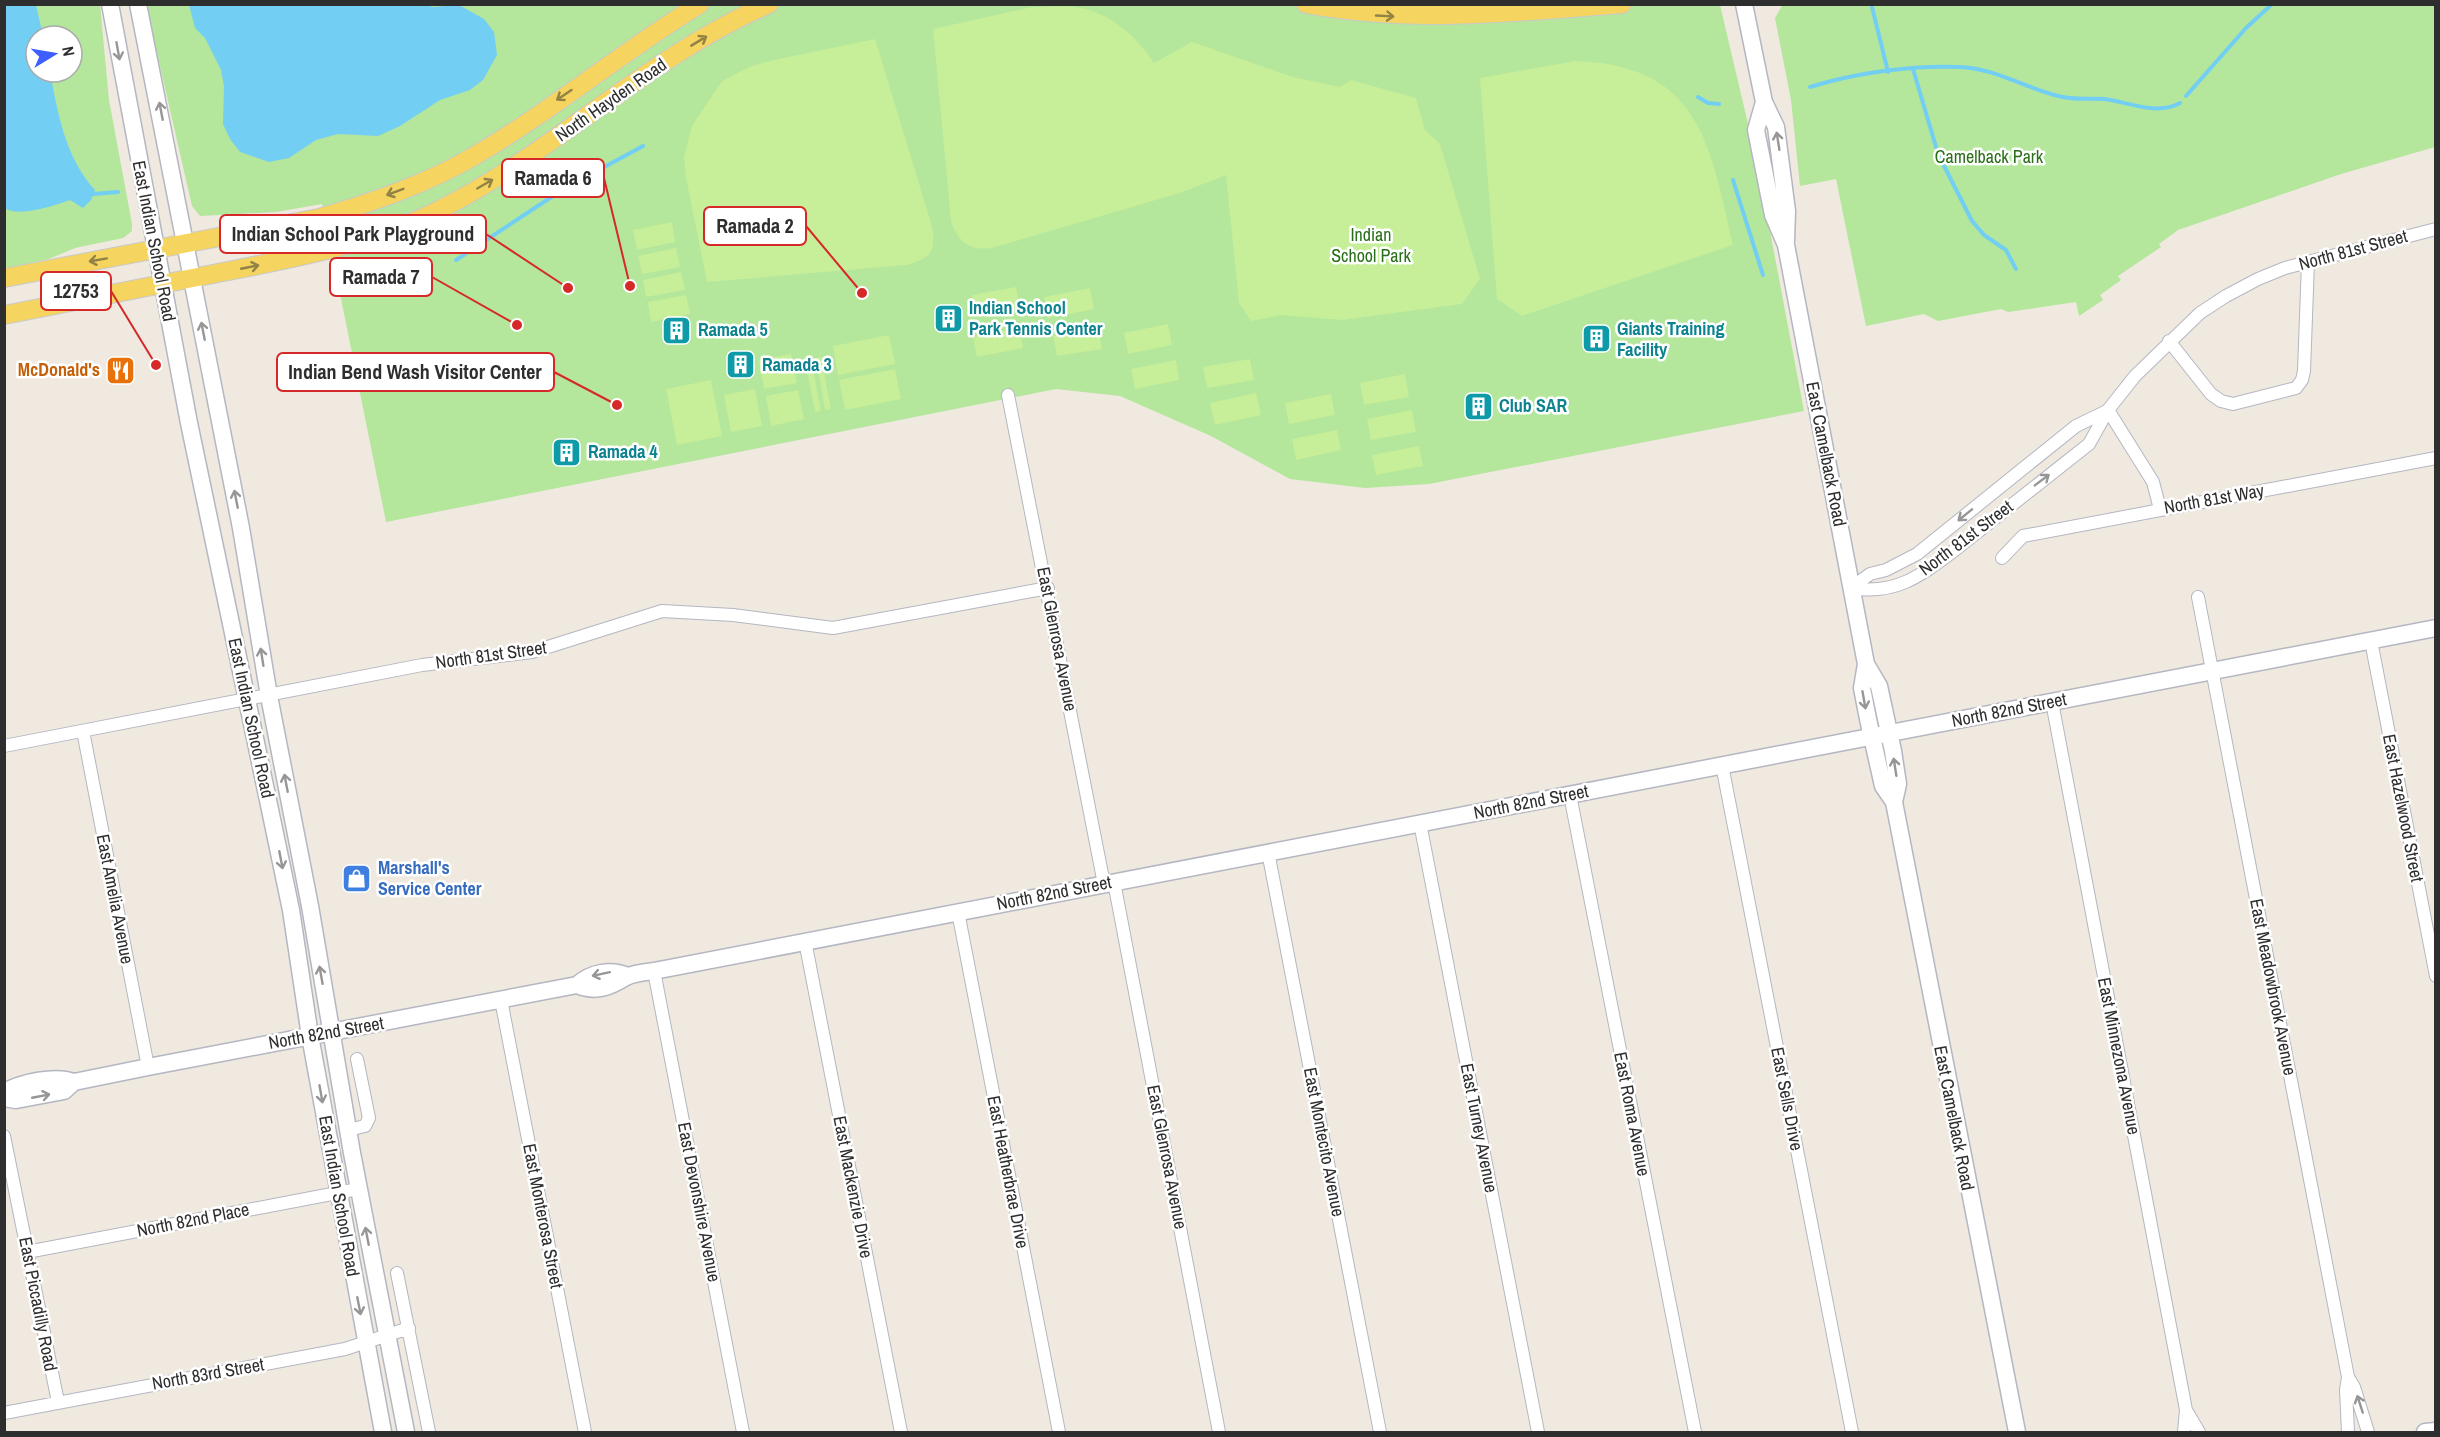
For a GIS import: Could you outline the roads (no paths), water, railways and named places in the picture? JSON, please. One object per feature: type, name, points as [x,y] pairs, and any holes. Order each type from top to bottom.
[{"type":"main road","name":"East Indian School Road","points":[[110,4],[200,480],[249,700],[291,910],[310,1036],[383,1432]]},
{"type":"main road","name":"East Indian School Road","points":[[138,4],[241,528],[269,696],[310,906],[358,1189],[406,1432]]},
{"type":"main road","name":"North Hayden Road","points":[[4,278],[319,218],[364,204],[441,174],[477,154],[653,32],[700,4]]},
{"type":"main road","name":"North Hayden Road","points":[[4,315],[329,251],[433,212],[502,174],[698,41],[769,4]]},
{"type":"main road","points":[[1306,4],[1369,15],[1422,17],[1622,4]]},
{"type":"main road","name":"East Camelback Road","points":[[1744,4],[1764,102],[1756,130],[1773,215],[1786,245],[1866,664],[1862,688],[1880,734],[1883,786],[1894,802],[2017,1432]]},
{"type":"main road","points":[[4,287],[32,272]]},
{"type":"main road","name":"North 82nd Street","points":[[4,1098],[16,1100],[64,1091],[74,1082],[577,985],[587,977],[614,971],[628,976],[2436,628]]},
{"type":"main road","name":"North 82nd Street","points":[[4,1092],[62,1077],[74,1082]]},
{"type":"main road","points":[[2426,1432],[2436,1431]]},
{"type":"street","name":"North 81st Street","points":[[1851,588],[1874,591],[1892,587],[1929,570],[2089,444],[2108,410],[2134,376],[2169,341],[2226,296],[2258,279],[2308,262],[2436,229]]},
{"type":"street","points":[[2169,341],[2211,394],[2221,401],[2233,404],[2296,388],[2302,380],[2304,371],[2308,262]]},
{"type":"street","name":"East Glenrosa Avenue","points":[[1008,395],[1219,1432]]},
{"type":"street","name":"North 81st Street","points":[[1851,588],[1870,574],[1886,570],[1917,554],[2076,426],[2108,410]]},
{"type":"street","points":[[2108,410],[2153,483],[2160,509]]},
{"type":"street","name":"North 81st Way","points":[[2002,558],[2023,536],[2436,459]]},
{"type":"street","name":"North 81st Street","points":[[4,746],[422,665],[532,652],[662,611],[733,615],[833,628],[1048,588]]},
{"type":"street","name":"East Meadowbrook Avenue","points":[[2198,597],[2348,1377],[2346,1390],[2348,1432]]},
{"type":"street","name":"East Hazelwood Street","points":[[2371,641],[2436,976]]},
{"type":"street","name":"East Minnezona Avenue","points":[[2052,702],[2186,1410],[2184,1432]]},
{"type":"street","name":"East Amelia Avenue","points":[[83,731],[148,1067]]},
{"type":"street","name":"East Sells Drive","points":[[1722,765],[1852,1432]]},
{"type":"street","name":"East Roma Avenue","points":[[1570,795],[1695,1432]]},
{"type":"street","name":"East Turney Avenue","points":[[1420,823],[1538,1432]]},
{"type":"street","name":"East Montecito Avenue","points":[[1268,852],[1380,1432]]},
{"type":"street","name":"East Heatherbrae Drive","points":[[958,912],[1059,1432]]},
{"type":"street","name":"East Mackenzie Drive","points":[[805,941],[901,1432]]},
{"type":"street","name":"East Devonshire Avenue","points":[[654,970],[743,1432]]},
{"type":"street","name":"East Monterosa Street","points":[[501,1000],[585,1432]]},
{"type":"street","name":"East Indian School Road","points":[[348,1130],[364,1125],[369,1118],[357,1059]]},
{"type":"street","name":"East Piccadilly Road","points":[[4,1136],[58,1402]]},
{"type":"street","name":"North 82nd Place","points":[[27,1251],[358,1189]]},
{"type":"street","points":[[397,1273],[429,1432]]},
{"type":"street","name":"North 83rd Street","points":[[4,1413],[345,1349],[408,1328]]},
{"type":"street","name":"East Meadowbrook Avenue","points":[[2348,1377],[2355,1387],[2368,1432]]},
{"type":"street","name":"East Minnezona Avenue","points":[[2186,1410],[2199,1432]]},
{"type":"water","points":[[4,5],[36,5],[40,24],[24,24],[24,84],[53,84],[64,134],[76,164],[95,190],[91,200],[83,208],[70,200],[28,211],[11,211],[5,208]]},
{"type":"water","points":[[189,5],[426,5],[433,7],[459,5],[484,19],[494,32],[497,55],[483,80],[470,90],[440,100],[400,126],[378,136],[338,134],[316,140],[289,158],[269,162],[240,152],[230,139],[223,124],[224,86],[221,70],[205,38],[195,28]]},
{"type":"waterway","points":[[2186,96],[2246,28],[2272,4]]},
{"type":"waterway","points":[[1872,7],[1888,72]]},
{"type":"waterway","points":[[1810,87],[1883,71],[1922,67],[1959,67],[1986,71],[2050,94],[2068,98],[2104,99],[2152,108],[2171,107],[2180,103]]},
{"type":"waterway","points":[[1913,69],[1936,147]]},
{"type":"waterway","points":[[1698,97],[1708,103],[1719,104]]},
{"type":"waterway","points":[[456,260],[562,190],[643,146]]},
{"type":"waterway","points":[[1940,158],[1972,221],[1984,235],[2006,250],[2016,269]]},
{"type":"waterway","points":[[1733,180],[1763,275]]},
{"type":"waterway","points":[[93,194],[118,192]]},
{"type":"place","name":"Ramada 6","points":[[630,286]]},
{"type":"place","name":"Indian School Park Playground","points":[[568,288]]},
{"type":"place","name":"Ramada 2","points":[[862,293]]},
{"type":"place","name":"Indian School Park Tennis Center","points":[[948,318]]},
{"type":"place","name":"Ramada 7","points":[[517,325]]},
{"type":"place","name":"Ramada 5","points":[[677,330]]},
{"type":"place","name":"Giants Training Facility","points":[[1596,339]]},
{"type":"place","name":"12753","points":[[156,365]]},
{"type":"place","name":"Ramada 3","points":[[741,365]]},
{"type":"place","name":"McDonald's","points":[[121,370]]},
{"type":"place","name":"Indian Bend Wash Visitor Center","points":[[617,405]]},
{"type":"place","name":"Club SAR","points":[[1478,406]]},
{"type":"place","name":"Ramada 4","points":[[567,452]]},
{"type":"place","name":"Marshall's Service Center","points":[[357,878]]},
{"type":"park label","name":"Camelback Park","points":[[1989,157]]},
{"type":"park label","name":"Indian School Park","points":[[1371,245]]}]
